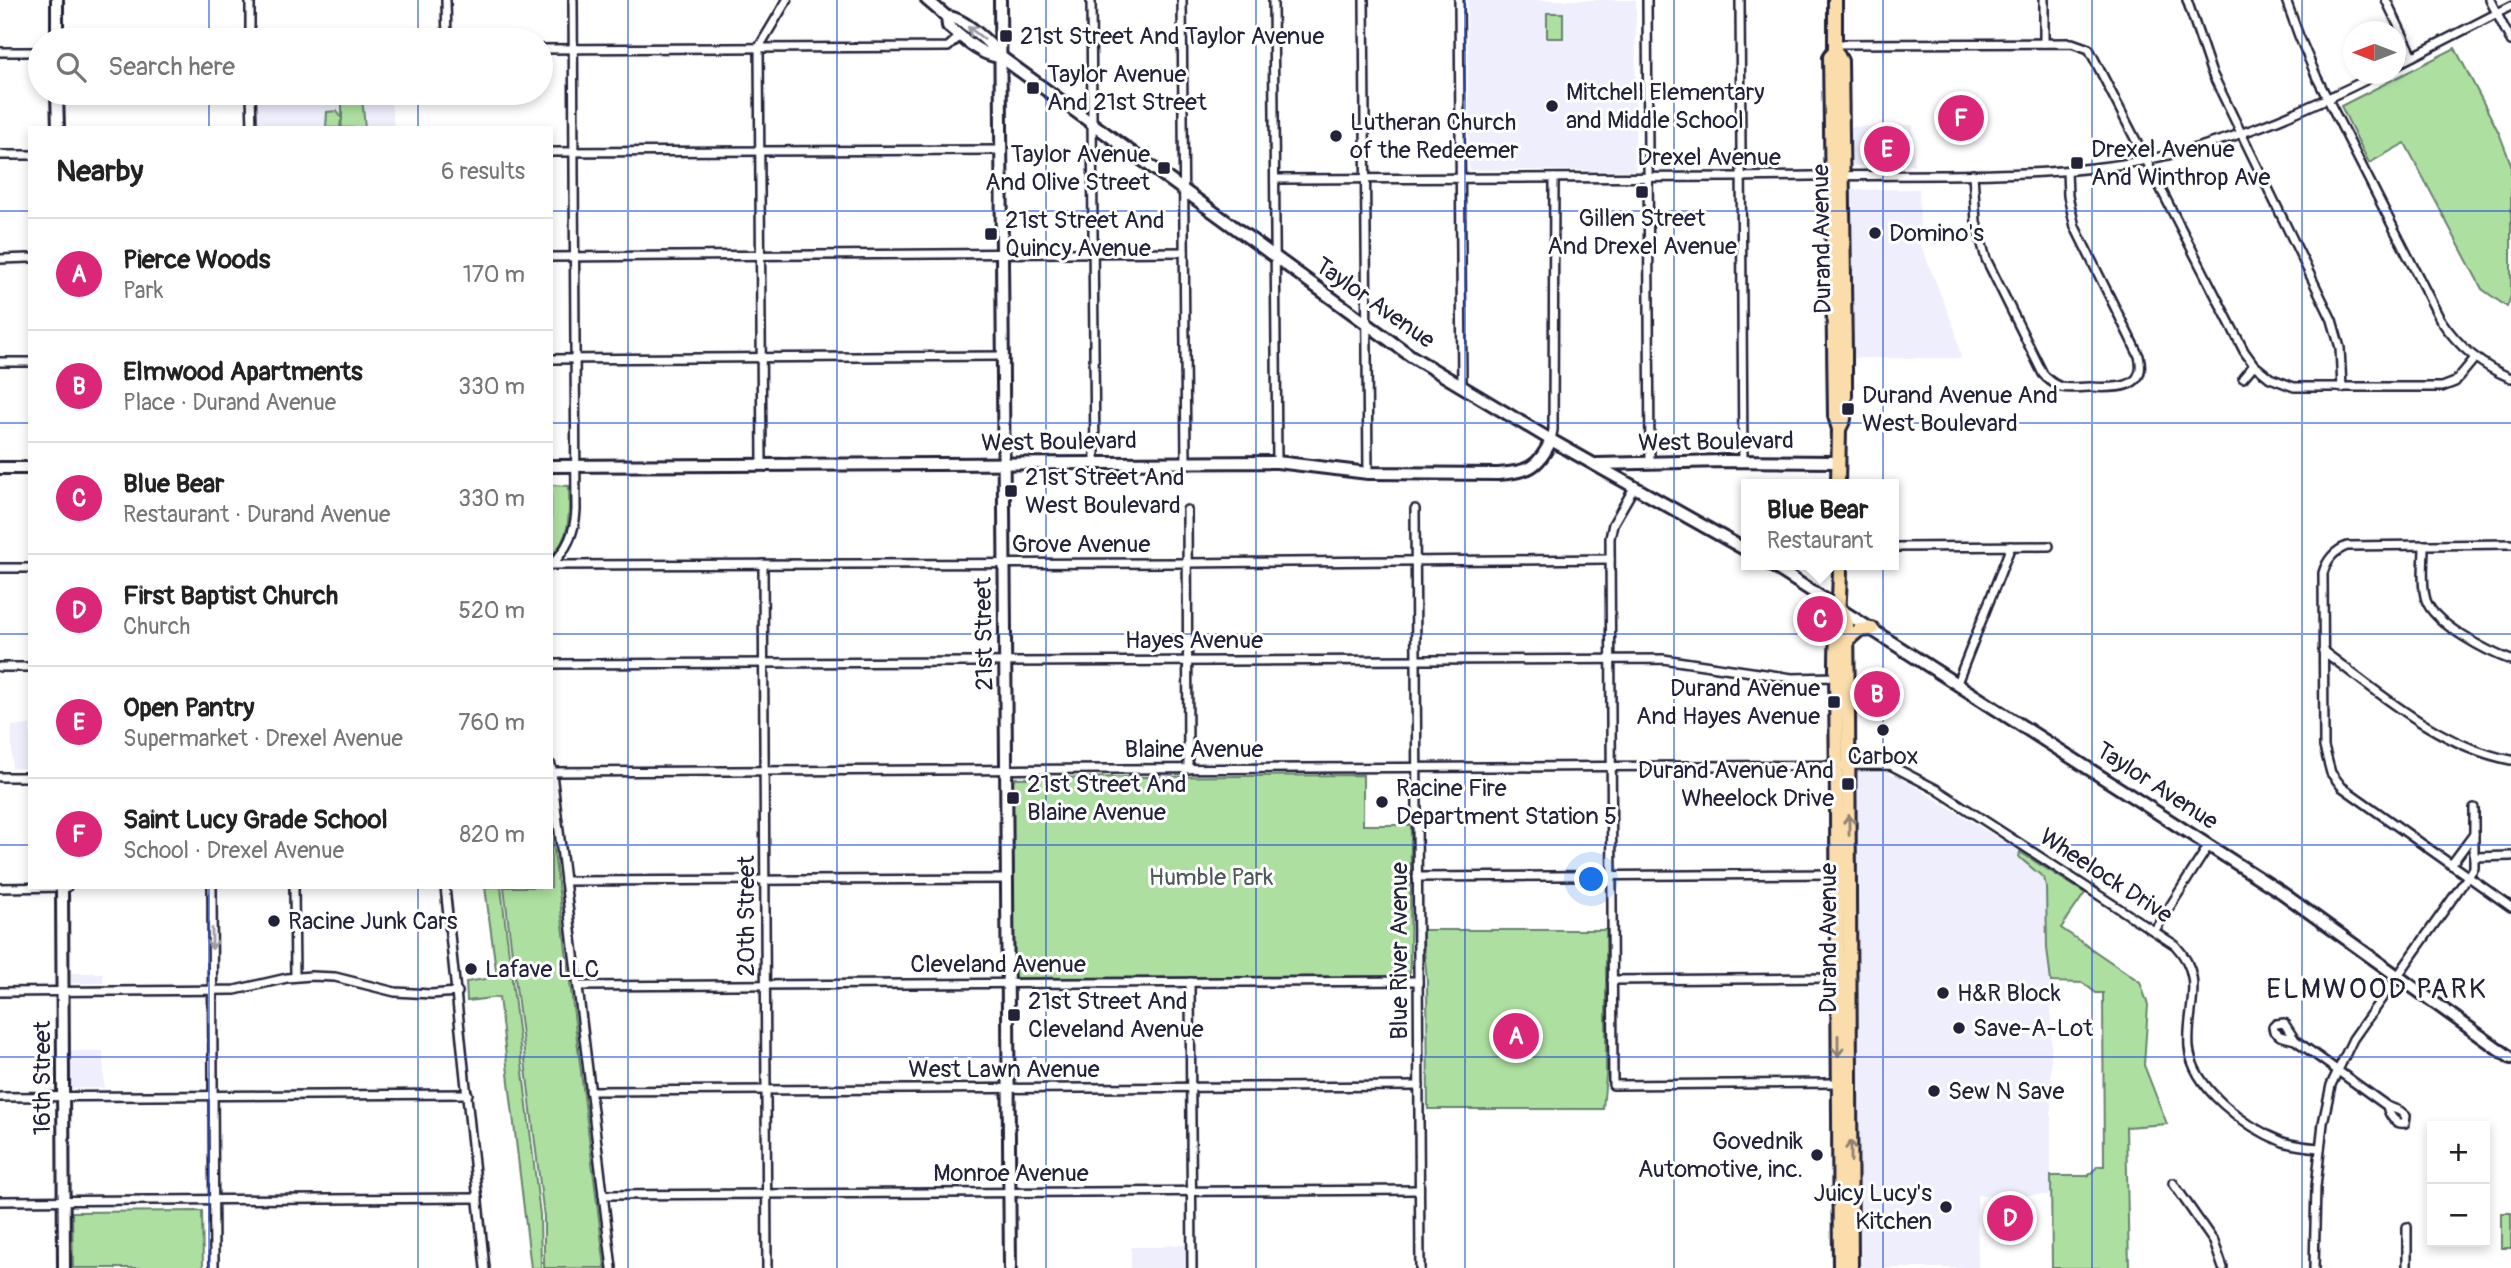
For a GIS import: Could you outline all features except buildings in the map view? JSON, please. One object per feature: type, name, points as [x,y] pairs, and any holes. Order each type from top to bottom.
[{"type":"main road","name":"Durand Avenue","points":[[1835,0],[1835,47],[1841,61],[1837,176],[1845,395],[1844,419],[1839,429],[1838,479]]},
{"type":"main road","name":"Durand Avenue","points":[[1840,570],[1836,677],[1842,765],[1851,1268]]},
{"type":"main road","name":"Durand Avenue","points":[[1840,609],[1847,625],[1837,874],[1840,1268]]},
{"type":"main road","points":[[1847,640],[1859,630],[1871,629]]},
{"type":"street","points":[[57,0],[57,28]]},
{"type":"street","points":[[250,0],[250,28]]},
{"type":"street","points":[[446,0],[447,28]]},
{"type":"street","points":[[553,564],[568,544],[575,526],[573,0]]},
{"type":"street","points":[[762,464],[759,48],[787,0]]},
{"type":"street","name":"Taylor Avenue","points":[[926,0],[947,17],[956,17],[1001,57],[1411,356],[1594,465],[1741,547]]},
{"type":"street","name":"21st Street","points":[[1000,0],[1010,1268]]},
{"type":"street","points":[[1091,0],[1095,463]]},
{"type":"street","points":[[1182,0],[1186,462]]},
{"type":"street","points":[[1273,0],[1277,462]]},
{"type":"street","points":[[1364,0],[1368,473]]},
{"type":"street","points":[[1459,0],[1462,386]]},
{"type":"street","points":[[1647,0],[1650,463]]},
{"type":"street","points":[[1740,0],[1743,461]]},
{"type":"street","points":[[2043,0],[2044,43]]},
{"type":"street","points":[[2188,0],[2211,71],[2332,320],[2340,348],[2342,388]]},
{"type":"street","points":[[2286,0],[2328,99],[2440,320],[2455,340],[2475,358],[2511,378]]},
{"type":"street","points":[[2386,0],[2413,56]]},
{"type":"street","points":[[2490,0],[2511,41]]},
{"type":"street","points":[[2406,60],[2511,6]]},
{"type":"street","name":"Taylor Avenue","points":[[947,17],[947,26],[960,36],[990,57],[1001,57]]},
{"type":"street","points":[[553,49],[948,47],[960,36]]},
{"type":"street","points":[[1835,47],[2078,43],[2091,52],[2244,351],[2266,375],[2294,387],[2442,387],[2455,382],[2475,358]]},
{"type":"street","points":[[0,52],[28,52]]},
{"type":"street","name":"Drexel Avenue","points":[[1275,179],[1837,176],[2067,171],[2147,160],[2203,146],[2328,99],[2358,84]]},
{"type":"street","points":[[57,105],[58,126]]},
{"type":"street","points":[[251,105],[252,126]]},
{"type":"street","points":[[553,152],[1002,150]]},
{"type":"street","points":[[0,155],[28,155]]},
{"type":"street","points":[[1973,174],[1976,222],[1986,259],[2043,374],[2061,386],[2117,388],[2133,382],[2140,371],[2140,356],[2076,227],[2068,196],[2067,171]]},
{"type":"street","points":[[1551,440],[1554,178]]},
{"type":"street","points":[[553,257],[1184,252]]},
{"type":"street","points":[[0,259],[28,258]]},
{"type":"street","points":[[553,359],[1003,356]]},
{"type":"street","points":[[0,362],[28,362]]},
{"type":"street","points":[[2243,378],[2254,365]]},
{"type":"street","name":"West Boulevard","points":[[553,466],[1277,462],[1368,473],[1518,473],[1537,464],[1551,440]]},
{"type":"street","name":"West Boulevard","points":[[1594,465],[1743,461],[1838,462]]},
{"type":"street","points":[[0,468],[28,468]]},
{"type":"street","points":[[1635,486],[1611,531],[1613,1085],[1838,1083]]},
{"type":"street","name":"Blue River Avenue","points":[[1415,509],[1420,1268]]},
{"type":"street","points":[[1186,510],[1188,769]]},
{"type":"street","points":[[2511,544],[2347,546],[2328,559],[2323,573],[2324,754],[2330,773],[2342,787],[2511,907]]},
{"type":"street","points":[[2424,545],[2424,591],[2433,613],[2484,649],[2511,660]]},
{"type":"street","points":[[1957,683],[2011,546]]},
{"type":"street","points":[[1899,547],[2049,546]]},
{"type":"street","name":"Grove Avenue","points":[[553,565],[1610,559]]},
{"type":"street","name":"20th Street","points":[[763,564],[767,1268]]},
{"type":"street","points":[[0,568],[28,568]]},
{"type":"street","name":"Taylor Avenue","points":[[1779,570],[2281,892],[2511,1058]]},
{"type":"street","points":[[2323,651],[2433,729],[2484,753],[2511,760]]},
{"type":"street","name":"Hayes Avenue","points":[[553,664],[1663,659],[1792,678],[1836,677]]},
{"type":"street","points":[[0,667],[28,667]]},
{"type":"street","name":"Blaine Avenue","points":[[553,772],[1842,765]]},
{"type":"street","name":"Wheelock Drive","points":[[1842,765],[1890,765],[1910,773],[2155,930],[2179,949],[2192,974],[2194,992],[2189,1050],[2202,1082],[2238,1116],[2270,1136],[2296,1145],[2320,1148]]},
{"type":"street","points":[[0,777],[28,777]]},
{"type":"street","points":[[553,780],[612,1268]]},
{"type":"street","points":[[2314,1268],[2314,1208],[2320,1148],[2325,1106],[2337,1069],[2353,1039],[2474,868],[2474,808]]},
{"type":"street","points":[[2451,865],[2474,833]]},
{"type":"street","points":[[2155,930],[2209,845]]},
{"type":"street","points":[[2474,857],[2511,856]]},
{"type":"street","points":[[1417,877],[1837,874]]},
{"type":"street","points":[[565,881],[1007,879]]},
{"type":"street","points":[[0,888],[28,888]]},
{"type":"street","name":"16th Street","points":[[62,889],[64,1268]]},
{"type":"street","points":[[212,889],[214,1268]]},
{"type":"street","points":[[294,889],[295,977]]},
{"type":"street","points":[[445,889],[485,1268]]},
{"type":"street","points":[[0,992],[213,991],[247,989],[295,977],[335,977],[378,989],[413,994],[458,992]]},
{"type":"street","points":[[1612,981],[1838,978]]},
{"type":"street","name":"Cleveland Avenue","points":[[578,986],[1418,981]]},
{"type":"street","points":[[1190,982],[1192,1268]]},
{"type":"street","points":[[2295,1040],[2387,1106]]},
{"type":"street","name":"West Lawn Avenue","points":[[590,1091],[1419,1086]]},
{"type":"street","points":[[0,1097],[468,1094]]},
{"type":"street","points":[[2173,1183],[2214,1242],[2223,1268]]},
{"type":"street","name":"Monroe Avenue","points":[[603,1195],[1419,1191]]},
{"type":"street","points":[[0,1201],[478,1198]]},
{"type":"street","points":[[2407,1227],[2407,1268]]},
{"type":"shaded area","name":"Mitchell Elementary and Middle School","points":[[1467,0],[1636,0],[1635,170],[1469,170]]},
{"type":"shaded area","points":[[257,105],[391,105],[394,126],[257,126]]},
{"type":"shaded area","points":[[1913,125],[1914,165],[1852,166],[1851,127]]},
{"type":"shaded area","points":[[1919,189],[1920,243],[1955,330],[1961,358],[1854,358],[1852,190]]},
{"type":"shaded area","points":[[28,725],[28,768],[12,768],[12,726]]},
{"type":"shaded area","points":[[1854,772],[1882,772],[1898,776],[2020,852],[2020,857],[2044,878],[2046,886],[2047,948],[2051,982],[2051,1195],[1977,1195],[1978,1268],[1857,1268]]},
{"type":"shaded area","points":[[71,973],[103,973],[103,983],[71,983]]},
{"type":"shaded area","points":[[71,1051],[103,1051],[104,1088],[71,1088]]},
{"type":"shaded area","points":[[1192,1245],[1192,1268],[1131,1268],[1131,1247]]},
{"type":"green space","points":[[1547,13],[1563,13],[1563,38],[1547,38]]},
{"type":"green space","points":[[2455,48],[2499,133],[2511,164],[2511,296],[2507,307],[2482,289],[2405,143],[2369,163],[2341,106],[2384,84],[2406,84],[2406,73]]},
{"type":"green space","points":[[342,105],[363,105],[365,126],[342,126],[341,120],[340,126],[326,126],[327,112],[337,111],[342,119]]},
{"type":"green space","points":[[553,485],[569,486],[568,523],[558,549],[553,554]]},
{"type":"green space","name":"Humble Park","points":[[1363,775],[1363,825],[1411,825],[1410,973],[1406,976],[1016,978],[1013,975],[1012,781],[1015,778]]},
{"type":"green space","points":[[553,843],[605,1268],[544,1268],[544,1217],[504,889],[553,889]]},
{"type":"green space","points":[[2020,852],[2085,893],[2061,928],[2140,982],[2148,1005],[2144,1065],[2167,1124],[2126,1127],[2129,1268],[2052,1268],[2051,1176],[2088,1176],[2098,1166],[2104,1166],[2103,993],[2096,993],[2083,983],[2051,982],[2047,948],[2046,886],[2044,878],[2019,857]]},
{"type":"green space","points":[[485,889],[501,889],[540,1215],[541,1268],[531,1268],[499,997],[467,1001],[466,982],[497,977]]},
{"type":"green space","points":[[1422,930],[1606,930],[1606,1075],[1603,1109],[1428,1109],[1427,980]]},
{"type":"green space","points":[[202,1211],[203,1268],[73,1268],[72,1212]]},
{"type":"green space","points":[[2501,1213],[2511,1213],[2511,1248],[2501,1248]]},
{"type":"place","name":"21st Street And Taylor Avenue","points":[[1006,36]]},
{"type":"place","name":"Taylor Avenue And 21st Street","points":[[1033,88]]},
{"type":"place","name":"Mitchell Elementary and Middle School","points":[[1552,106]]},
{"type":"place","name":"Saint Lucy Grade School","points":[[1961,118]]},
{"type":"place","name":"Lutheran Church of the Redeemer","points":[[1336,136]]},
{"type":"place","name":"Open Pantry","points":[[1887,149]]},
{"type":"place","name":"Drexel Avenue And Winthrop Ave","points":[[2077,163]]},
{"type":"place","name":"Taylor Avenue And Olive Street","points":[[1164,168]]},
{"type":"place","name":"Gillen Street And Drexel Avenue","points":[[1642,192]]},
{"type":"place","name":"Domino's","points":[[1875,233]]},
{"type":"place","name":"21st Street And Quincy Avenue","points":[[991,234]]},
{"type":"place","name":"Durand Avenue And West Boulevard","points":[[1848,409]]},
{"type":"place","name":"21st Street And West Boulevard","points":[[1011,491]]},
{"type":"place","name":"Blue Bear","points":[[1820,619]]},
{"type":"place","name":"Elmwood Apartments","points":[[1877,694]]},
{"type":"place","name":"Durand Avenue And Hayes Avenue","points":[[1834,702]]},
{"type":"place","name":"Carbox","points":[[1883,730]]},
{"type":"place","name":"Durand Avenue And Wheelock Drive","points":[[1848,784]]},
{"type":"place","name":"21st Street And Blaine Avenue","points":[[1013,798]]},
{"type":"place","name":"Racine Fire Department Station 5","points":[[1382,802]]},
{"type":"place","name":"Racine Junk Cars","points":[[274,921]]},
{"type":"place","name":"Lafave LLC","points":[[471,969]]},
{"type":"place","name":"H&R Block","points":[[1943,993]]},
{"type":"place","name":"21st Street And Cleveland Avenue","points":[[1014,1015]]},
{"type":"place","name":"Save-A-Lot","points":[[1959,1028]]},
{"type":"place","name":"Pierce Woods","points":[[1516,1036]]},
{"type":"place","name":"Sew N Save","points":[[1934,1091]]},
{"type":"place","name":"Govednik Automotive, inc.","points":[[1817,1155]]},
{"type":"place","name":"Juicy Lucy's Kitchen","points":[[1946,1207]]},
{"type":"place","name":"First Baptist Church","points":[[2010,1218]]},
{"type":"district","name":"ELMWOOD PARK","points":[[2377,989]]}]
